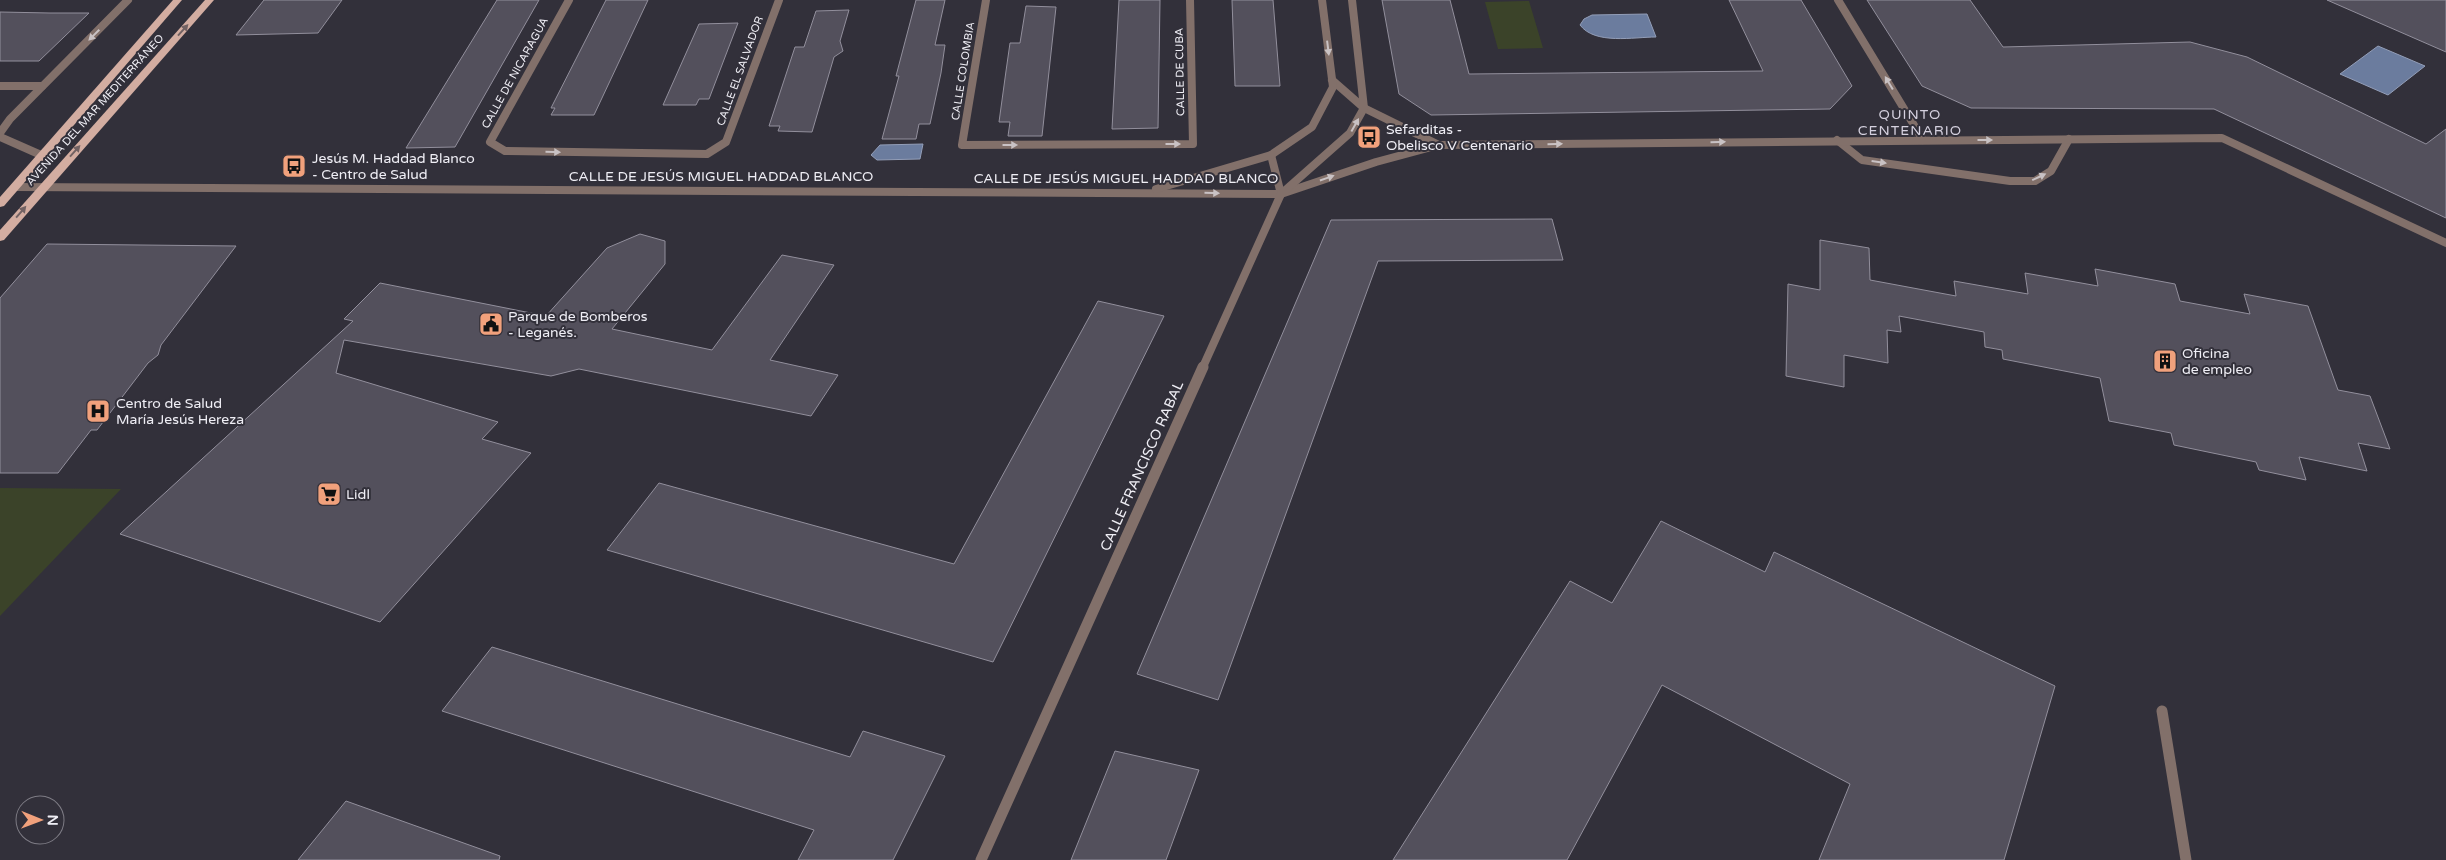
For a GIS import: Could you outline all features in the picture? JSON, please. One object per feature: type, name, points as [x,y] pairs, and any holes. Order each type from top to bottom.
[{"type":"main road","name":"AVENIDA DEL MAR MEDITERRÁNEO","points":[[0,204],[178,0]]},
{"type":"main road","name":"AVENIDA DEL MAR MEDITERRÁNEO","points":[[0,237],[210,0]]},
{"type":"street","name":"AVENIDA DEL MAR MEDITERRÁNEO","points":[[41,155],[0,135],[10,119],[128,0]]},
{"type":"street","name":"CALLE DE NICARAGUA","points":[[569,0],[490,142],[505,151],[707,154],[720,147]]},
{"type":"street","name":"CALLE EL SALVADOR","points":[[720,147],[726,142],[779,0]]},
{"type":"street","name":"CALLE COLOMBIA","points":[[986,0],[962,145],[1192,144]]},
{"type":"street","name":"CALLE DE CUBA","points":[[1190,0],[1192,144]]},
{"type":"street","points":[[1146,192],[1271,155],[1312,127],[1333,87],[1322,0]]},
{"type":"street","points":[[1352,0],[1364,108]]},
{"type":"street","points":[[1838,0],[1923,140]]},
{"type":"street","points":[[1332,80],[1364,108],[1439,145]]},
{"type":"street","points":[[0,86],[42,86]]},
{"type":"street","name":"CALLE FRANCISCO RABAL","points":[[981,860],[1281,194],[1350,133],[1364,108]]},
{"type":"street","name":"CALLE DE JESÚS MIGUEL HADDAD BLANCO","points":[[15,187],[1281,194],[1376,162],[1439,145],[2222,138],[2446,243]]},
{"type":"street","points":[[1837,140],[1862,160],[2010,181],[2035,181],[2052,171],[2069,139]]},
{"type":"street","points":[[1271,155],[1281,194]]},
{"type":"street","points":[[2162,711],[2186,860]]},
{"type":"green space","points":[[1529,1],[1543,48],[1498,49],[1485,2]]},
{"type":"green space","points":[[0,488],[121,489],[0,616]]},
{"type":"water","points":[[1647,14],[1656,37],[1605,38],[1587,31],[1580,25],[1584,19],[1592,15]]},
{"type":"water","points":[[2378,46],[2425,66],[2388,95],[2340,74]]},
{"type":"water","points":[[923,144],[920,159],[877,160],[871,155],[880,145]]},
{"type":"building","points":[[264,0],[342,0],[318,33],[236,35]]},
{"type":"building","points":[[497,0],[539,0],[455,147],[406,148]]},
{"type":"building","points":[[606,0],[648,0],[594,115],[551,115],[555,108],[551,108]]},
{"type":"building","points":[[916,0],[945,0],[935,45],[945,45],[930,124],[919,124],[916,139],[882,139],[899,76],[896,76]]},
{"type":"building","points":[[1119,0],[1160,0],[1158,128],[1112,129]]},
{"type":"building","points":[[1232,0],[1273,0],[1280,86],[1235,86]]},
{"type":"building","points":[[1382,0],[1450,0],[1469,74],[1763,71],[1729,0],[1801,0],[1852,86],[1830,109],[1431,115],[1399,94]]},
{"type":"building","points":[[1867,0],[1970,0],[2003,47],[2190,42],[2247,57],[2426,144],[2446,129],[2446,218],[2214,109],[1971,108],[1922,86]]},
{"type":"building","points":[[2327,0],[2446,0],[2446,52]]},
{"type":"building","points":[[1026,6],[1056,7],[1042,136],[1008,136],[1010,122],[999,122],[1006,71],[1010,43],[1020,43]]},
{"type":"building","points":[[849,10],[840,41],[843,51],[834,57],[812,132],[778,131],[780,126],[769,126],[795,47],[804,47],[816,11]]},
{"type":"building","points":[[0,12],[89,13],[39,61],[0,61]]},
{"type":"building","points":[[738,23],[709,99],[699,99],[696,105],[663,105],[699,24]]},
{"type":"building","points":[[1552,219],[1563,260],[1378,261],[1218,700],[1137,674],[1331,220]]},
{"type":"building","name":"Lidl","points":[[640,234],[665,241],[665,264],[612,329],[712,350],[782,255],[834,265],[770,360],[838,375],[811,416],[579,369],[551,376],[344,340],[336,373],[498,422],[482,439],[531,453],[380,622],[120,534],[353,321],[344,319],[380,283],[546,316],[607,248]]},
{"type":"building","name":"Oficina de empleo","points":[[1820,240],[1869,248],[1870,280],[1956,296],[1954,281],[2028,294],[2025,273],[2098,286],[2095,269],[2175,284],[2180,301],[2250,314],[2244,294],[2308,306],[2338,390],[2370,396],[2390,449],[2358,443],[2367,471],[2299,457],[2306,480],[2259,470],[2256,462],[2174,445],[2171,433],[2109,421],[2100,378],[2003,359],[2002,350],[1985,347],[1984,332],[1899,316],[1901,332],[1887,330],[1888,363],[1844,355],[1844,387],[1786,376],[1788,284],[1820,290]]},
{"type":"building","points":[[47,244],[236,246],[161,345],[158,355],[148,363],[97,430],[91,430],[58,473],[0,473],[0,298]]},
{"type":"building","points":[[1098,301],[1164,316],[993,662],[607,550],[659,483],[954,564]]},
{"type":"building","points":[[1661,521],[1765,572],[1774,552],[2055,686],[2004,860],[1819,860],[1850,784],[1662,685],[1567,860],[1393,860],[1570,581],[1612,603]]},
{"type":"building","points":[[492,647],[850,757],[863,731],[945,756],[893,860],[798,860],[814,830],[442,711]]},
{"type":"building","points":[[1115,751],[1199,770],[1166,860],[1071,860]]},
{"type":"building","points":[[346,801],[500,856],[499,860],[298,860]]},
{"type":"place","name":"Sefarditas - Obelisco V Centenario","points":[[1369,137]]},
{"type":"place","name":"Jesús M. Haddad Blanco - Centro de Salud","points":[[294,166]]},
{"type":"place","name":"Parque de Bomberos - Leganés.","points":[[491,324]]},
{"type":"place","name":"Oficina de empleo","points":[[2165,361]]},
{"type":"place","name":"Centro de Salud María Jesús Hereza","points":[[98,411]]},
{"type":"place","name":"Lidl","points":[[329,494]]},
{"type":"district","name":"QUINTO CENTENARIO","points":[[1910,122]]}]
